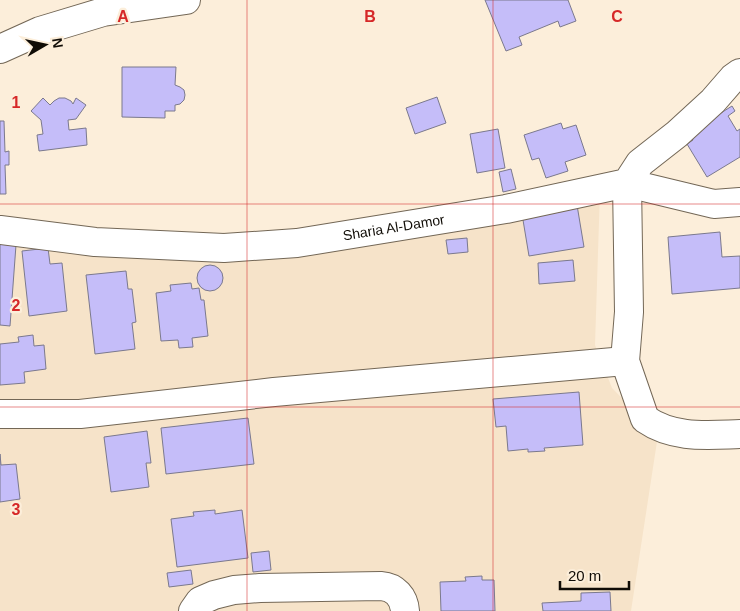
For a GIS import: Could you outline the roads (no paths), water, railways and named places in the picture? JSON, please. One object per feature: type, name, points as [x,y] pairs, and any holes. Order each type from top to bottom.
[{"type":"street","points":[[0,49],[40,31],[103,12],[186,0]]},
{"type":"street","points":[[740,73],[677,134],[640,163],[627,183],[629,312],[625,361],[646,419],[649,422],[679,434],[740,434]]},
{"type":"street","points":[[627,183],[714,204],[740,202]]},
{"type":"street","name":"Sharia Al-Damor","points":[[0,230],[95,242],[184,247],[224,248],[297,243],[506,209],[627,183]]},
{"type":"street","points":[[0,414],[80,414],[274,392],[625,361]]},
{"type":"street","points":[[193,611],[200,601],[234,590],[386,586],[400,595],[404,602],[405,611]]}]
